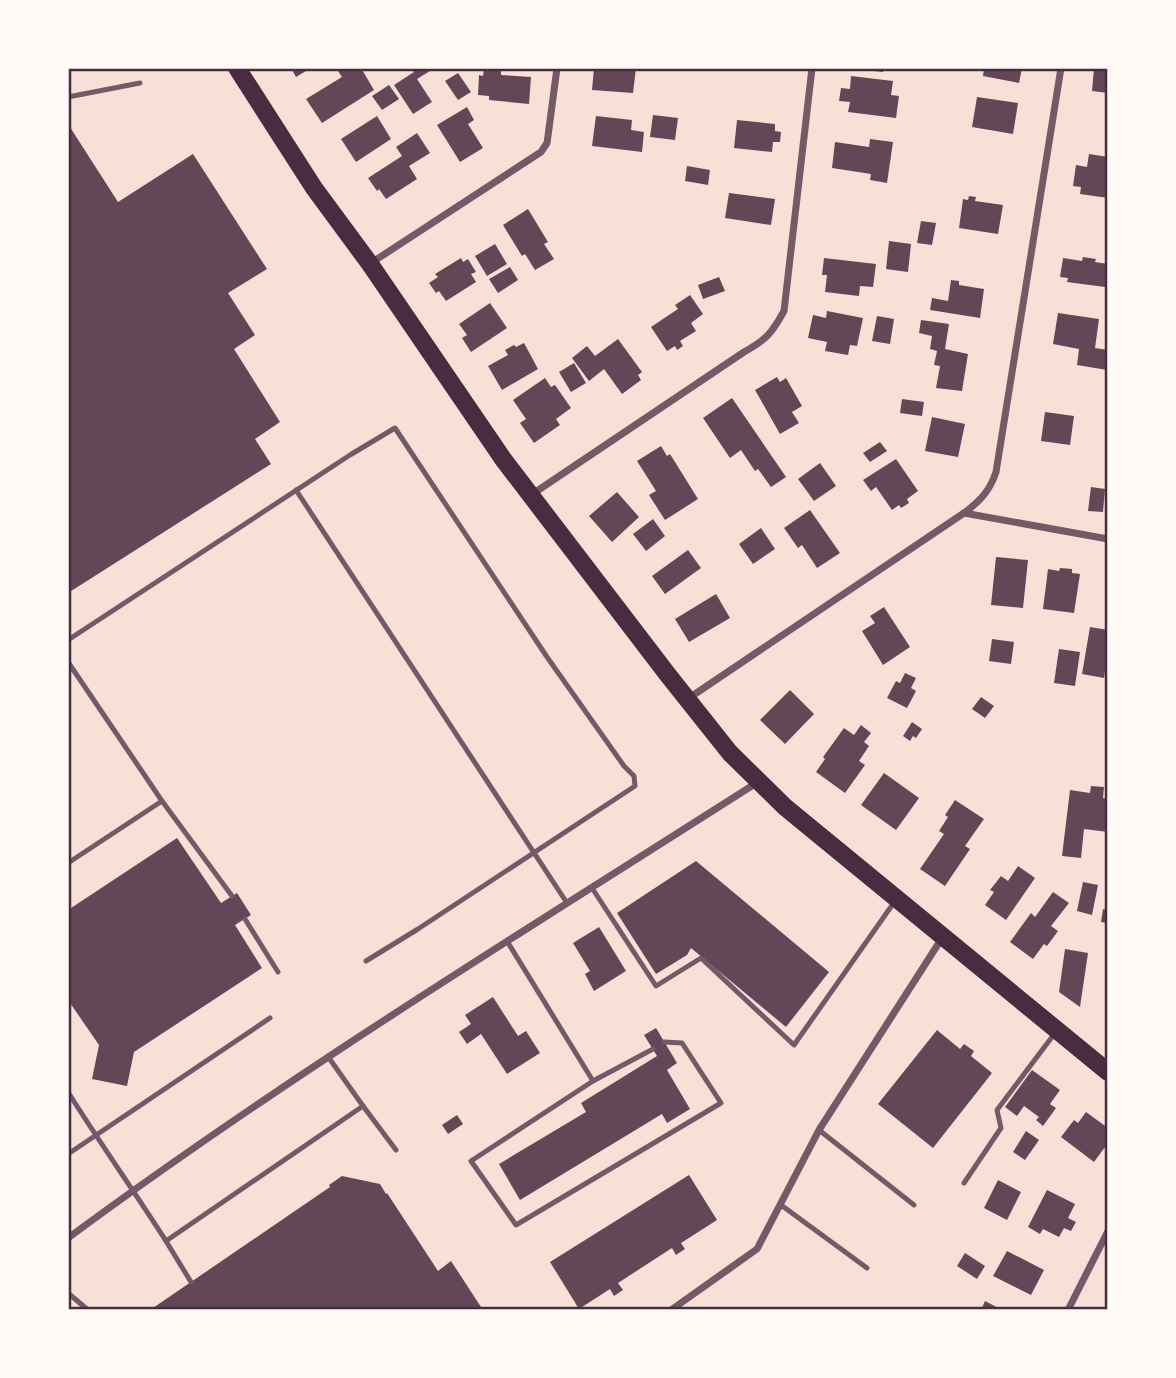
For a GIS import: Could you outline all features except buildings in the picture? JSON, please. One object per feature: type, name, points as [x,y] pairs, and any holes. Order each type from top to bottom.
[{"type":"main road","points":[[237,68],[314,188],[370,264],[503,459],[730,753],[785,807],[1108,1072]]},
{"type":"street","points":[[370,264],[541,152],[547,143],[557,68]]},
{"type":"street","points":[[531,496],[762,342],[775,327],[784,311],[812,68]]},
{"type":"street","points":[[687,699],[964,513],[987,493],[993,483],[1061,68]]},
{"type":"street","points":[[964,513],[1108,539]]},
{"type":"street","points":[[68,1238],[133,1190],[328,1058],[759,782]]},
{"type":"street","points":[[671,1310],[681,1307],[757,1249],[819,1130],[943,937]]},
{"type":"street","points":[[1068,1310],[1108,1231]]},
{"type":"lane","points":[[68,97],[140,83]]},
{"type":"lane","points":[[68,640],[395,428],[547,657],[624,766],[634,776],[635,786],[366,961]]},
{"type":"lane","points":[[296,491],[567,903]]},
{"type":"lane","points":[[68,662],[162,801],[232,896]]},
{"type":"lane","points":[[68,863],[162,801]]},
{"type":"lane","points":[[592,888],[656,986],[701,958],[794,1045],[896,899]]},
{"type":"lane","points":[[245,919],[278,972]]},
{"type":"lane","points":[[507,942],[593,1081]]},
{"type":"lane","points":[[68,1154],[270,1018]]},
{"type":"lane","points":[[964,1183],[1001,1128],[997,1110],[1057,1031]]},
{"type":"lane","points":[[653,1049],[593,1081],[471,1161],[516,1225],[721,1103],[682,1044],[664,1042]]},
{"type":"lane","points":[[328,1058],[396,1150]]},
{"type":"lane","points":[[68,1092],[191,1282]]},
{"type":"lane","points":[[166,1241],[363,1106]]},
{"type":"lane","points":[[819,1130],[915,1205]]},
{"type":"lane","points":[[781,1205],[867,1268]]},
{"type":"lane","points":[[68,1293],[88,1310]]}]
